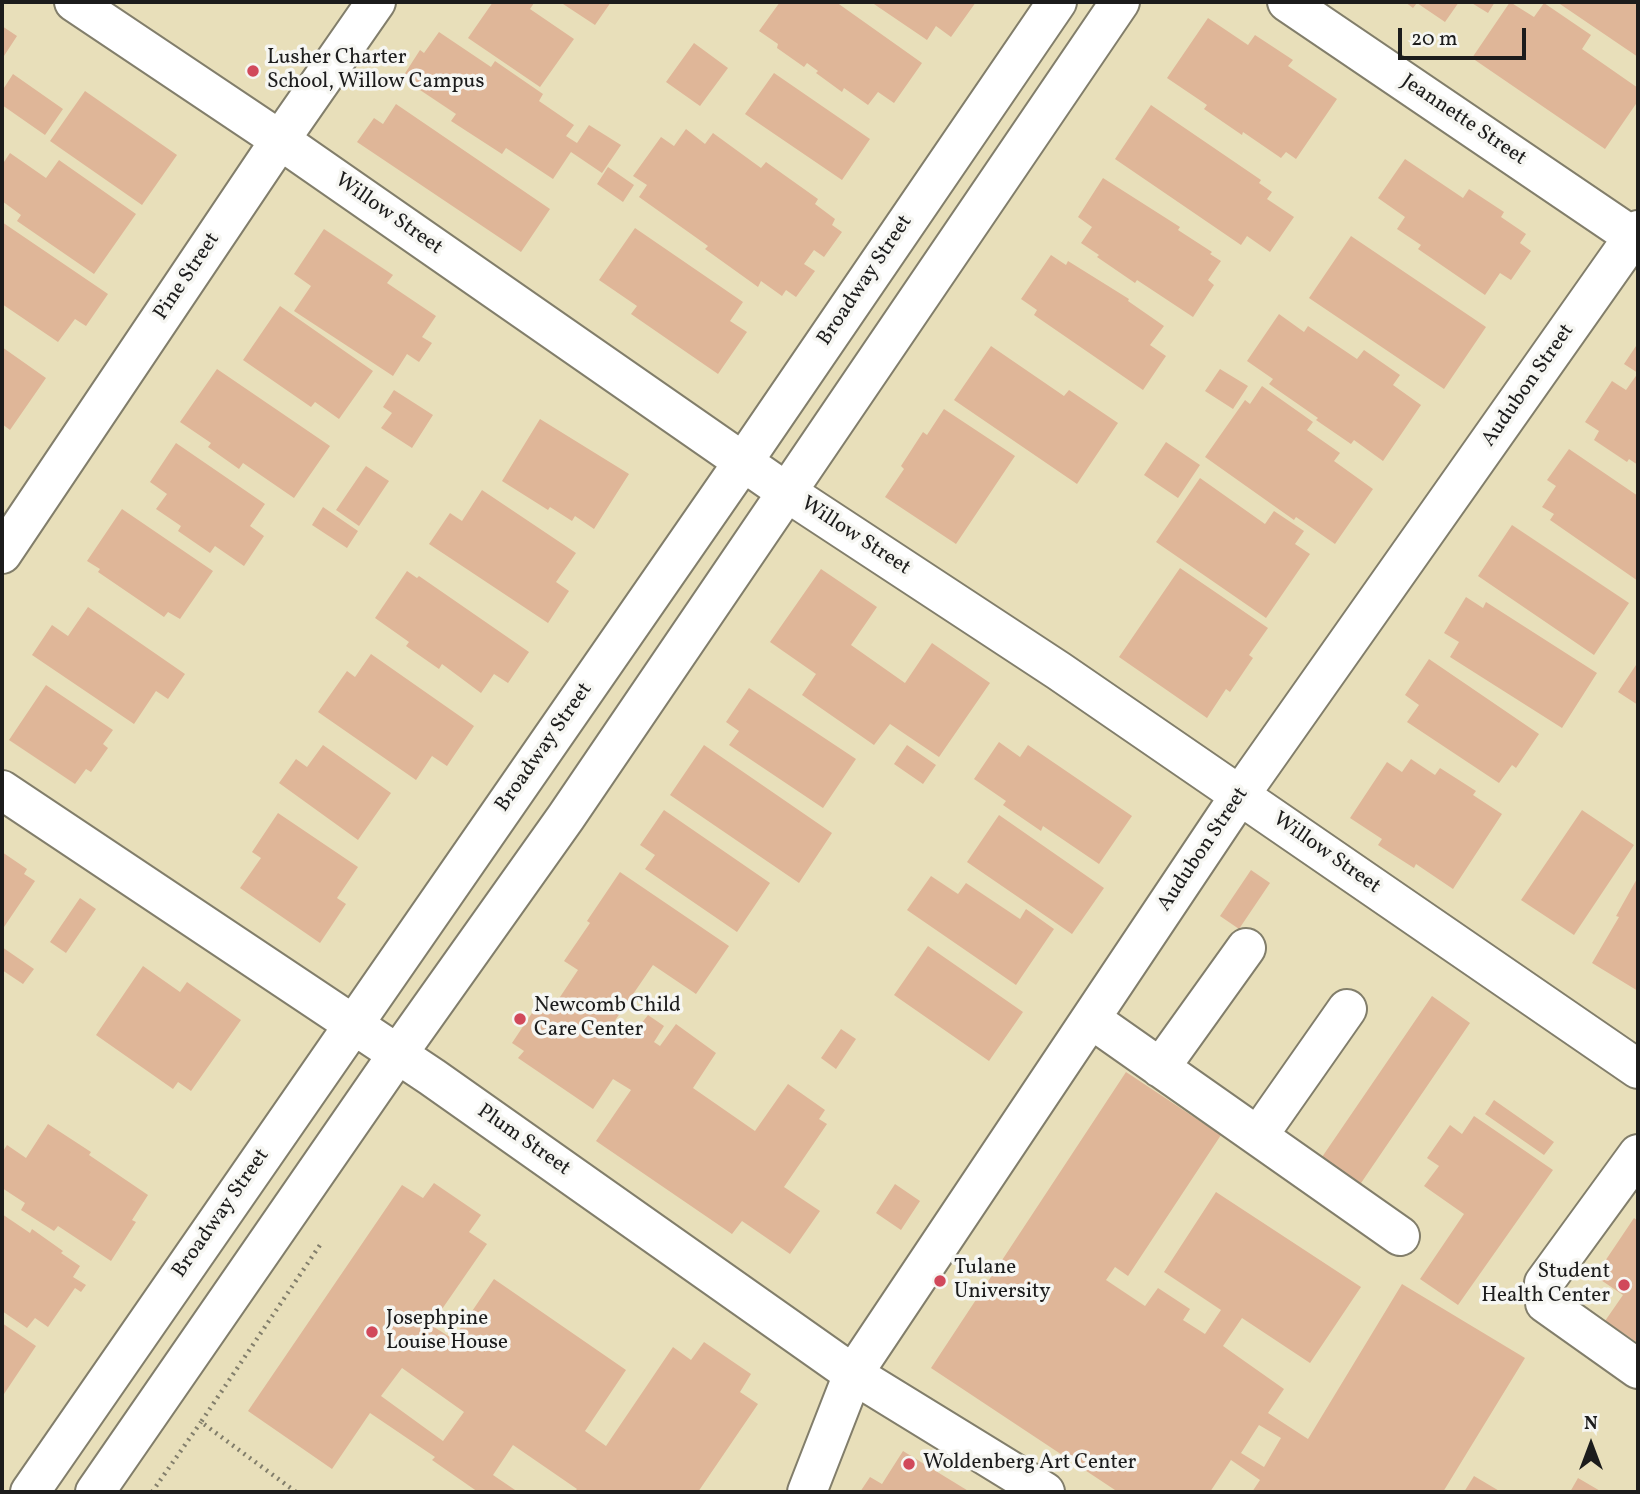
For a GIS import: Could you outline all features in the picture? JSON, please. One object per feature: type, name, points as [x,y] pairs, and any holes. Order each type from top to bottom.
[{"type":"street","name":"Willow Street","points":[[74,2],[280,140],[785,491],[1240,795],[1638,1069]]},
{"type":"street","name":"Pine Street","points":[[2,554],[376,2]]},
{"type":"street","name":"Broadway Street","points":[[30,1492],[1057,2]]},
{"type":"street","points":[[95,1492],[397,1055],[566,817],[785,491],[1120,2]]},
{"type":"street","name":"Jeannette Street","points":[[1287,2],[1637,236]]},
{"type":"street","name":"Audubon Street","points":[[807,1492],[853,1374],[1240,795],[1637,236]]},
{"type":"street","name":"Plum Street","points":[[2,790],[432,1077],[853,1374],[1045,1492]]},
{"type":"street","points":[[1160,1068],[1246,948]]},
{"type":"street","points":[[1258,1136],[1346,1009]]},
{"type":"street","points":[[1091,1019],[1400,1236]]},
{"type":"street","points":[[1638,1154],[1544,1283],[1545,1303],[1638,1369]]},
{"type":"path","points":[[152,1492],[324,1238]]},
{"type":"path","points":[[201,1422],[296,1492]]},
{"type":"building","points":[[493,2],[533,2],[530,9],[574,39],[540,87],[468,38]]},
{"type":"building","points":[[560,2],[611,2],[595,25]]},
{"type":"building","points":[[780,2],[836,2],[922,63],[894,103],[878,92],[868,105],[844,88],[842,92],[807,63],[804,67],[759,31]]},
{"type":"building","points":[[871,2],[976,2],[951,37],[936,26],[927,40]]},
{"type":"building","points":[[1405,2],[1459,2],[1445,22],[1417,3],[1413,8]]},
{"type":"building","points":[[1470,2],[1495,2],[1488,13]]},
{"type":"building","points":[[1510,2],[1534,17],[1544,3],[1591,35],[1582,49],[1638,88],[1638,101],[1605,149],[1472,58]]},
{"type":"building","points":[[1557,2],[1638,2],[1638,57]]},
{"type":"building","points":[[1208,18],[1248,45],[1255,35],[1293,60],[1288,66],[1337,99],[1296,159],[1286,152],[1281,158],[1243,132],[1242,135],[1204,109],[1207,105],[1167,78]]},
{"type":"building","points":[[2,26],[17,36],[2,59]]},
{"type":"building","points":[[439,32],[491,67],[495,61],[543,94],[539,101],[574,125],[566,136],[577,143],[589,125],[621,145],[602,173],[571,152],[553,179],[506,148],[502,154],[451,121],[456,114],[402,78],[420,50],[424,53]]},
{"type":"building","points":[[694,43],[728,68],[700,106],[666,82]]},
{"type":"building","points":[[774,73],[870,139],[842,180],[745,114]]},
{"type":"building","points":[[13,74],[63,109],[45,135],[2,105],[2,91]]},
{"type":"building","points":[[85,91],[177,155],[142,205],[50,141]]},
{"type":"building","points":[[396,104],[550,209],[521,252],[357,142],[374,118],[383,124]]},
{"type":"building","points":[[1151,105],[1261,180],[1259,183],[1272,192],[1267,199],[1294,217],[1270,252],[1247,236],[1241,245],[1115,159]]},
{"type":"building","points":[[686,129],[705,144],[713,133],[761,168],[766,162],[818,199],[815,204],[835,219],[832,225],[842,232],[824,257],[814,250],[804,264],[815,271],[796,297],[786,290],[782,296],[761,281],[758,287],[705,249],[708,246],[639,197],[647,185],[633,176],[661,137],[674,146]]},
{"type":"building","points":[[10,153],[46,178],[59,160],[136,214],[94,274],[17,221],[21,215],[2,201],[2,165]]},
{"type":"building","points":[[1405,159],[1463,198],[1469,189],[1504,212],[1501,217],[1526,234],[1520,243],[1531,251],[1511,280],[1500,273],[1485,295],[1418,249],[1421,245],[1397,229],[1405,217],[1378,198]]},
{"type":"building","points":[[608,167],[634,185],[623,202],[597,184]]},
{"type":"building","points":[[1103,178],[1180,227],[1178,230],[1221,261],[1208,280],[1214,285],[1193,317],[1137,280],[1135,283],[1081,243],[1092,227],[1078,217]]},
{"type":"building","points":[[2,222],[108,294],[86,326],[75,319],[58,342],[2,304]]},
{"type":"building","points":[[635,228],[743,302],[730,321],[747,332],[718,374],[631,314],[637,306],[599,280]]},
{"type":"building","points":[[324,229],[393,275],[387,283],[436,316],[422,337],[432,343],[419,362],[407,354],[393,376],[294,311],[311,286],[294,274]]},
{"type":"building","points":[[1351,236],[1486,327],[1444,389],[1309,298]]},
{"type":"building","points":[[1051,255],[1066,265],[1068,261],[1129,299],[1128,301],[1164,326],[1150,345],[1166,356],[1143,390],[1034,315],[1037,310],[1021,299]]},
{"type":"building","points":[[280,306],[373,371],[339,419],[315,402],[311,407],[243,360]]},
{"type":"building","points":[[1279,314],[1304,332],[1308,326],[1357,359],[1364,350],[1400,375],[1393,385],[1421,405],[1383,461],[1354,440],[1351,444],[1316,420],[1318,418],[1269,384],[1273,379],[1247,361]]},
{"type":"building","points":[[1638,343],[1638,373],[1624,364]]},
{"type":"building","points":[[991,346],[1064,396],[1069,390],[1118,423],[1077,484],[954,400]]},
{"type":"building","points":[[2,347],[46,378],[10,430],[2,424]]},
{"type":"building","points":[[217,369],[330,446],[294,498],[243,463],[239,469],[208,447],[211,443],[180,422]]},
{"type":"building","points":[[1220,369],[1248,386],[1233,409],[1205,391]]},
{"type":"building","points":[[1638,373],[1638,465],[1629,459],[1627,462],[1594,440],[1599,431],[1585,422],[1612,381],[1626,390]]},
{"type":"building","points":[[1262,386],[1313,422],[1307,430],[1340,453],[1334,461],[1373,489],[1335,544],[1296,517],[1294,520],[1205,457],[1245,400],[1250,404]]},
{"type":"building","points":[[394,390],[433,415],[412,448],[381,428],[392,413],[383,407]]},
{"type":"building","points":[[944,409],[1015,456],[956,544],[885,497],[904,469],[901,466],[923,432],[927,435]]},
{"type":"building","points":[[540,419],[629,474],[594,529],[575,516],[572,521],[550,507],[548,510],[502,481]]},
{"type":"building","points":[[1166,442],[1200,465],[1178,498],[1144,475]]},
{"type":"building","points":[[176,443],[265,504],[250,526],[264,536],[244,566],[215,546],[210,553],[178,531],[181,526],[156,509],[167,494],[150,482]]},
{"type":"building","points":[[1569,449],[1638,496],[1638,581],[1550,520],[1554,514],[1542,507],[1556,486],[1547,480]]},
{"type":"building","points":[[366,466],[389,481],[359,526],[336,510]]},
{"type":"building","points":[[1200,478],[1265,524],[1274,511],[1304,531],[1295,544],[1310,554],[1266,618],[1156,542]]},
{"type":"building","points":[[482,490],[576,553],[556,582],[569,591],[548,623],[429,544],[450,513],[462,521]]},
{"type":"building","points":[[323,507],[358,531],[347,548],[312,525]]},
{"type":"building","points":[[122,509],[213,571],[180,619],[168,612],[164,617],[98,572],[100,569],[87,561]]},
{"type":"building","points":[[1512,525],[1629,603],[1594,655],[1478,576]]},
{"type":"building","points":[[1180,568],[1268,628],[1249,655],[1253,658],[1230,692],[1226,689],[1207,718],[1119,657]]},
{"type":"building","points":[[821,569],[877,607],[851,645],[905,683],[932,643],[990,683],[939,757],[890,724],[874,745],[802,695],[816,674],[770,642]]},
{"type":"building","points":[[407,571],[417,578],[419,576],[529,652],[508,683],[494,674],[481,693],[442,664],[439,669],[406,646],[409,642],[375,618]]},
{"type":"building","points":[[1466,597],[1483,608],[1486,602],[1597,673],[1562,728],[1450,657],[1459,642],[1444,633]]},
{"type":"building","points":[[88,607],[185,674],[168,699],[156,691],[134,724],[32,655],[52,625],[68,636]]},
{"type":"building","points":[[371,654],[474,726],[447,766],[432,756],[416,780],[318,712],[347,671],[355,677]]},
{"type":"building","points":[[1429,659],[1539,734],[1516,768],[1512,765],[1499,783],[1407,722],[1419,705],[1405,695]]},
{"type":"building","points":[[1638,662],[1638,705],[1618,692]]},
{"type":"building","points":[[46,685],[113,730],[103,744],[108,748],[91,772],[86,769],[75,784],[9,740]]},
{"type":"building","points":[[749,688],[856,759],[823,808],[729,745],[739,731],[726,722]]},
{"type":"building","points":[[999,742],[1020,757],[1028,745],[1132,816],[1099,864],[1043,826],[1041,831],[1003,805],[1006,801],[974,779]]},
{"type":"building","points":[[323,745],[391,793],[358,840],[279,783],[296,759],[307,767]]},
{"type":"building","points":[[704,745],[832,833],[799,883],[670,795]]},
{"type":"building","points":[[907,745],[936,765],[923,784],[894,764]]},
{"type":"building","points":[[1411,759],[1435,775],[1440,768],[1476,791],[1473,795],[1502,814],[1453,889],[1416,864],[1414,868],[1378,845],[1382,839],[1350,818],[1387,762],[1402,772]]},
{"type":"building","points":[[664,810],[770,883],[737,932],[645,869],[655,855],[640,845]]},
{"type":"building","points":[[1582,810],[1634,845],[1574,935],[1521,900]]},
{"type":"building","points":[[278,813],[358,867],[337,898],[346,904],[320,943],[240,888],[261,858],[252,852]]},
{"type":"building","points":[[999,815],[1104,888],[1072,934],[967,862]]},
{"type":"building","points":[[2,852],[27,869],[24,874],[35,881],[2,930]]},
{"type":"building","points":[[1251,870],[1270,883],[1239,929],[1220,916]]},
{"type":"building","points":[[620,872],[729,946],[696,994],[653,965],[614,1022],[633,1034],[648,1015],[664,1026],[654,1042],[660,1046],[676,1024],[716,1053],[693,1088],[755,1131],[788,1084],[825,1110],[819,1119],[827,1124],[784,1187],[820,1211],[790,1254],[742,1221],[732,1234],[596,1141],[631,1090],[613,1079],[593,1109],[518,1058],[524,1051],[512,1043],[540,1001],[552,1009],[578,970],[564,961]]},
{"type":"building","points":[[931,876],[958,894],[966,883],[1020,919],[1026,909],[1054,929],[1016,985],[907,910]]},
{"type":"building","points":[[1638,877],[1638,991],[1592,963],[1619,917],[1616,916]]},
{"type":"building","points":[[80,898],[96,909],[66,953],[50,942]]},
{"type":"building","points":[[928,946],[1023,1012],[989,1061],[894,995]]},
{"type":"building","points":[[2,947],[34,969],[23,984],[2,970]]},
{"type":"building","points":[[143,966],[180,992],[187,982],[241,1020],[191,1091],[178,1082],[173,1089],[96,1035]]},
{"type":"building","points":[[1432,996],[1470,1023],[1359,1186],[1320,1160]]},
{"type":"building","points":[[841,1029],[856,1039],[836,1069],[821,1058]]},
{"type":"building","points":[[1126,1072],[1221,1135],[1128,1276],[1115,1267],[1106,1280],[1145,1306],[1158,1288],[1190,1309],[1183,1320],[1205,1334],[1221,1310],[1164,1272],[1216,1192],[1361,1287],[1310,1363],[1242,1318],[1223,1346],[1284,1389],[1268,1413],[1308,1439],[1402,1284],[1525,1358],[1443,1492],[1252,1492],[1260,1480],[1231,1460],[1210,1492],[1118,1492],[931,1368]],"holes":[[[1259,1425],[1281,1438],[1264,1467],[1241,1453]]]},
{"type":"building","points":[[1494,1100],[1554,1142],[1544,1155],[1485,1114]]},
{"type":"building","points":[[1474,1116],[1553,1170],[1458,1305],[1420,1279],[1464,1214],[1424,1186],[1439,1166],[1427,1158],[1450,1125],[1462,1134]]},
{"type":"building","points":[[48,1124],[148,1195],[132,1220],[136,1222],[111,1261],[58,1226],[54,1231],[21,1210],[25,1203],[2,1188],[2,1153],[7,1145],[26,1158]]},
{"type":"building","name":"Josephpine Louise House","points":[[434,1183],[481,1215],[469,1232],[487,1244],[431,1325],[453,1339],[494,1279],[626,1370],[585,1431],[606,1446],[673,1347],[691,1360],[704,1342],[751,1374],[740,1392],[758,1404],[698,1492],[574,1492],[577,1489],[513,1445],[493,1475],[518,1492],[478,1492],[432,1460],[435,1457],[370,1413],[332,1469],[248,1411],[402,1185],[423,1198]],"holes":[[[402,1368],[464,1412],[443,1441],[381,1396]]]},
{"type":"building","points":[[895,1184],[920,1201],[901,1230],[876,1213]]},
{"type":"building","points":[[2,1214],[30,1233],[32,1229],[80,1266],[73,1277],[86,1285],[81,1292],[75,1288],[48,1327],[35,1318],[27,1328],[2,1311]]},
{"type":"building","name":"Student Health Center","points":[[1634,1218],[1638,1221],[1638,1343],[1605,1321],[1623,1295],[1595,1276]]},
{"type":"building","points":[[2,1323],[36,1346],[2,1397]]},
{"type":"building","name":"Woldenberg Art Center","points":[[903,1451],[970,1492],[860,1492],[870,1477],[882,1484]]},
{"type":"building","points":[[1474,1476],[1501,1492],[1464,1492]]},
{"type":"building","points":[[1578,1478],[1602,1492],[1570,1492]]},
{"type":"place","name":"Lusher Charter School, Willow Campus","points":[[253,71]]},
{"type":"place","name":"Newcomb Child Care Center","points":[[520,1019]]},
{"type":"place","name":"Tulane University","points":[[940,1281]]},
{"type":"place","name":"Student Health Center","points":[[1624,1285]]},
{"type":"place","name":"Josephpine Louise House","points":[[372,1332]]},
{"type":"place","name":"Woldenberg Art Center","points":[[909,1464]]}]
